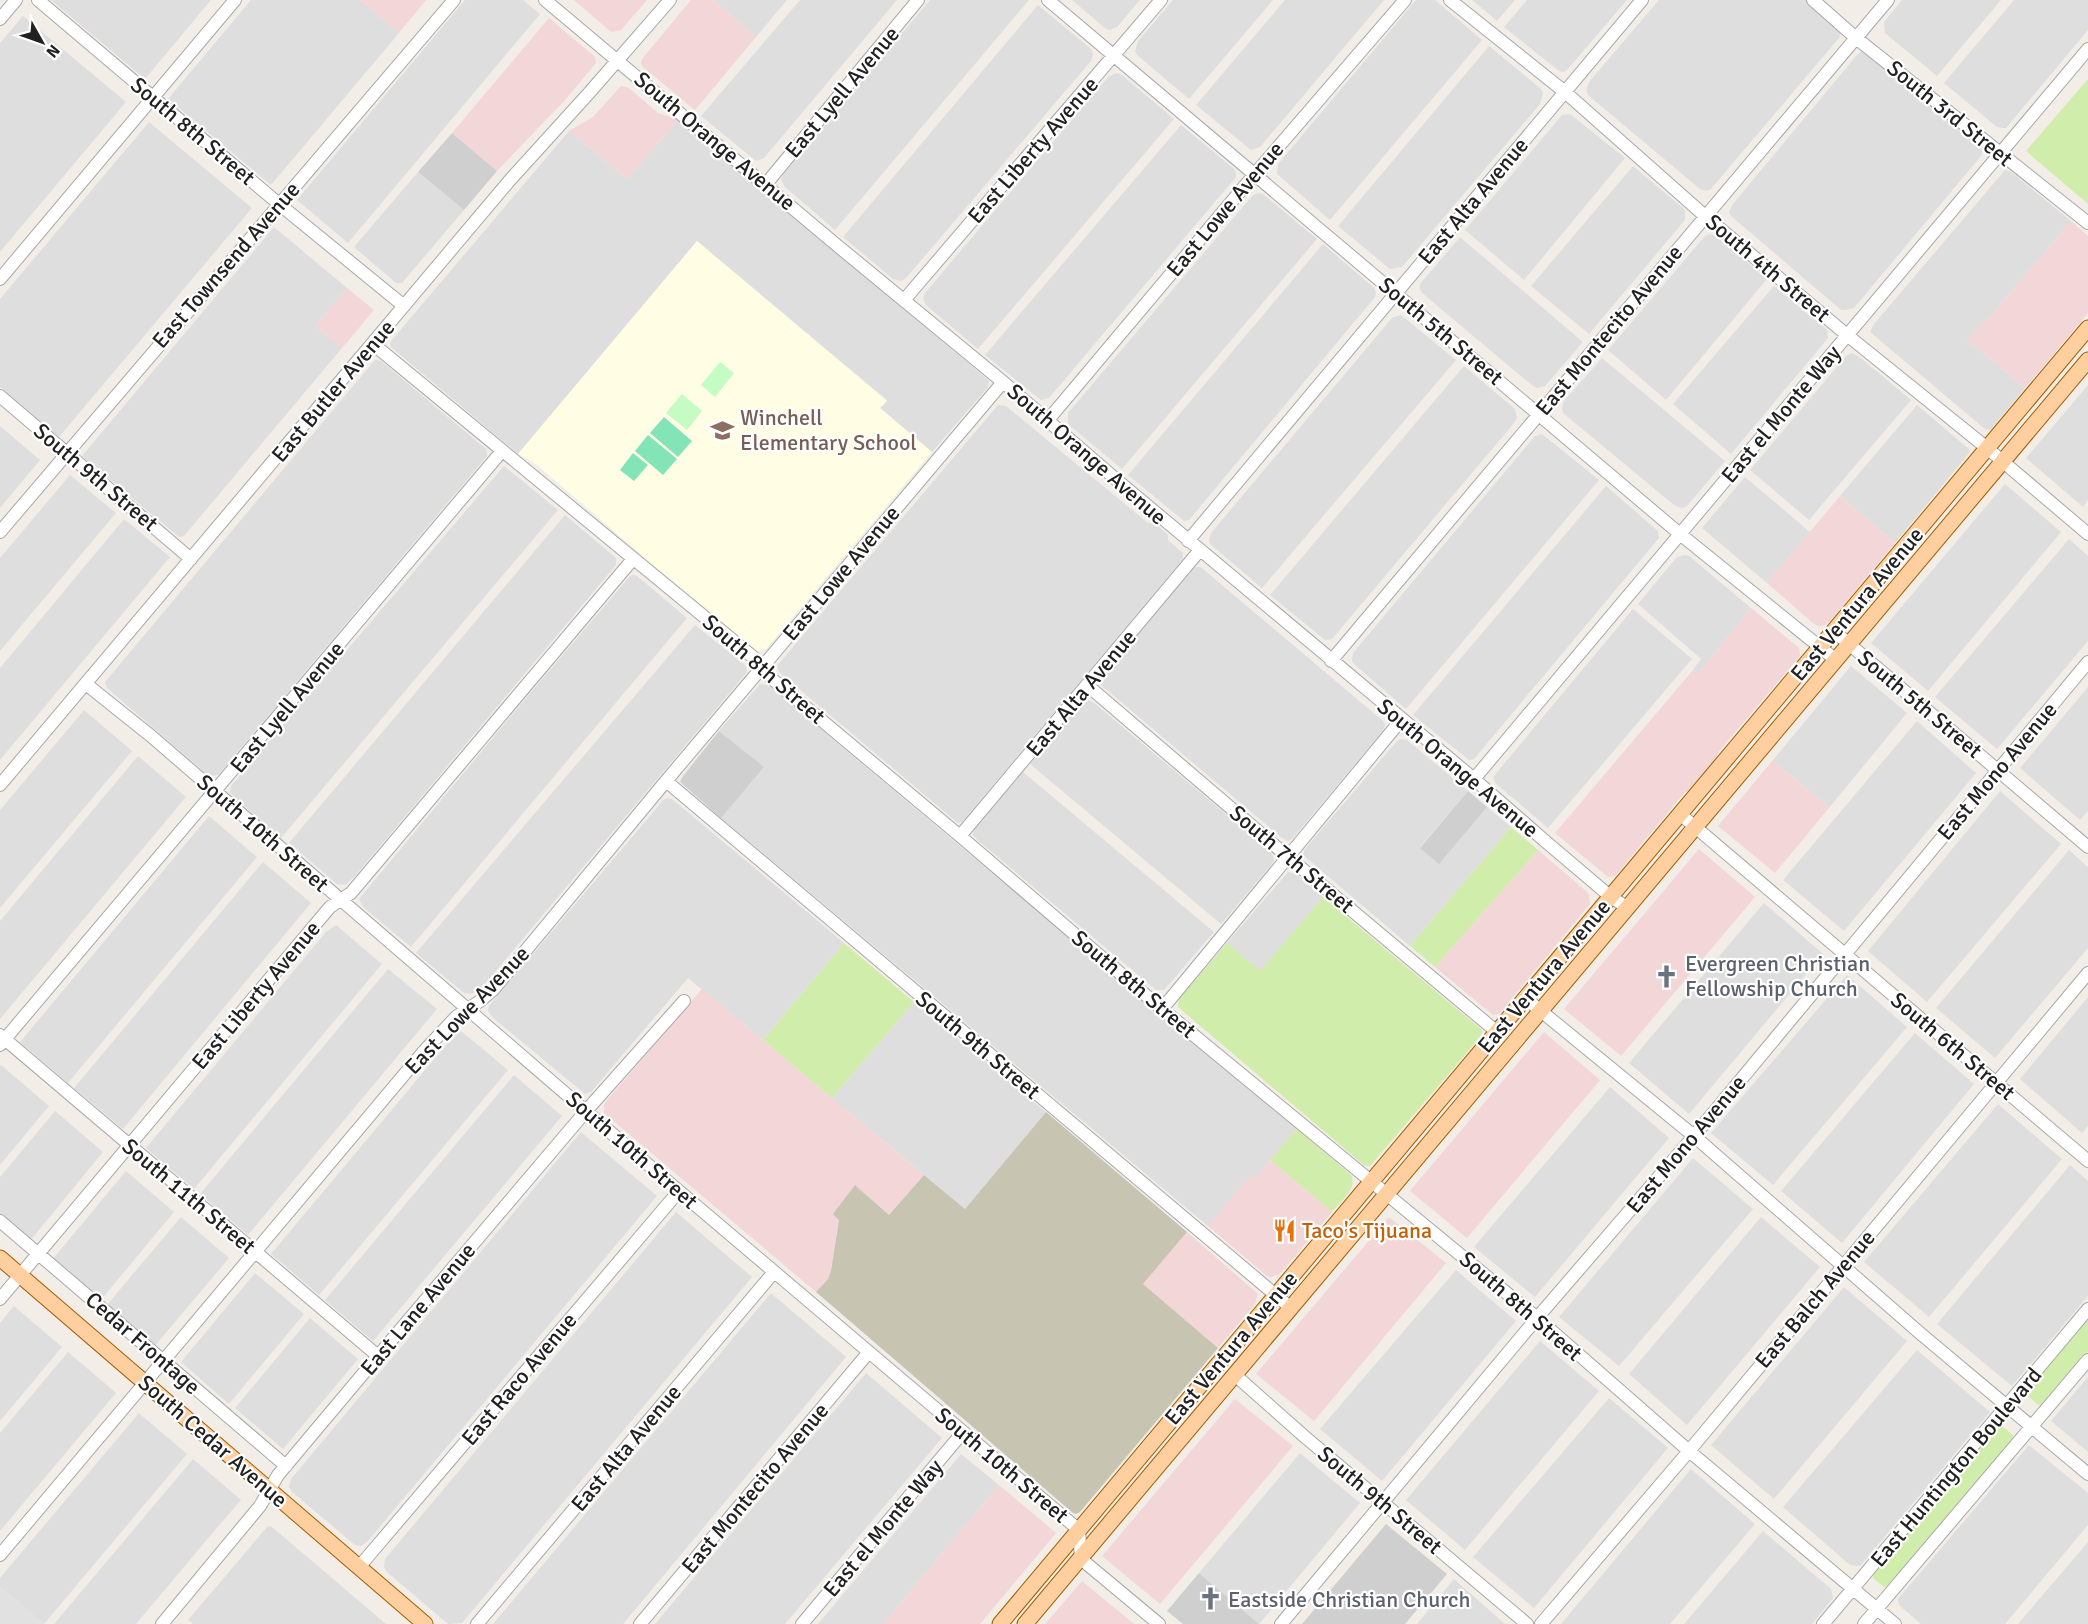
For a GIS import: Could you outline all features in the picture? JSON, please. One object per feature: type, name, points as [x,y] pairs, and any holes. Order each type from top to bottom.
[{"type":"main road","name":"East Ventura Avenue","points":[[1000,1624],[2088,328]]},
{"type":"main road","name":"East Ventura Avenue","points":[[1025,1624],[2088,360]]},
{"type":"main road","name":"South Cedar Avenue","points":[[0,1258],[426,1624]]},
{"type":"street","points":[[0,19],[16,0]]},
{"type":"street","name":"South 8th Street","points":[[38,0],[279,204],[405,306]]},
{"type":"street","points":[[0,279],[235,0]]},
{"type":"street","name":"East Townsend Avenue","points":[[0,532],[454,0]]},
{"type":"street","name":"South Orange Avenue","points":[[545,0],[833,242],[905,299],[1611,897],[1628,908]]},
{"type":"street","name":"East Butler Avenue","points":[[0,785],[510,180],[670,0]]},
{"type":"street","name":"East Lyell Avenue","points":[[766,184],[918,0]]},
{"type":"street","name":"South 5th Street","points":[[1048,0],[1680,534],[1836,660]]},
{"type":"street","name":"East Liberty Avenue","points":[[905,299],[1161,0]]},
{"type":"street","name":"East Lowe Avenue","points":[[1048,420],[1405,0]]},
{"type":"street","name":"South 4th Street","points":[[1450,0],[1565,92],[1706,216],[2088,534]]},
{"type":"street","name":"East Alta Avenue","points":[[1188,541],[1642,0]]},
{"type":"street","name":"South 3rd Street","points":[[1813,0],[1856,38],[2088,223]]},
{"type":"street","name":"East Montecito Avenue","points":[[1331,660],[1888,0]]},
{"type":"street","name":"East el Monte Way","points":[[1474,779],[2088,49]]},
{"type":"street","name":"South 8th Street","points":[[373,344],[753,657],[771,678],[1162,1009],[1537,1318],[1689,1451],[1895,1624]]},
{"type":"street","name":"East Lowe Avenue","points":[[0,1555],[424,1051],[451,1022],[493,990],[1003,382]]},
{"type":"street","name":"South 9th Street","points":[[0,396],[191,559]]},
{"type":"street","name":"East Lyell Avenue","points":[[2,1040],[215,792],[502,451]]},
{"type":"street","name":"East Alta Avenue","points":[[960,836],[1200,550]]},
{"type":"street","name":"East Liberty Avenue","points":[[0,1299],[330,907],[351,894],[633,559]]},
{"type":"street","name":"South 5th Street","points":[[1835,632],[2088,847]]},
{"type":"street","name":"East Mono Avenue","points":[[1281,1624],[1537,1318],[1694,1136],[2088,663]]},
{"type":"street","name":"South 10th Street","points":[[86,684],[1079,1530],[1081,1559]]},
{"type":"street","name":"South 7th Street","points":[[1087,685],[1497,1032]]},
{"type":"street","points":[[1162,1009],[1402,719]]},
{"type":"street","name":"South 9th Street","points":[[666,781],[1291,1308]]},
{"type":"street","name":"South 6th Street","points":[[1680,814],[2088,1161]]},
{"type":"street","name":"East Balch Avenue","points":[[1541,1624],[1689,1451],[2088,973]]},
{"type":"street","points":[[1525,998],[1694,1136],[1921,1334],[2088,1474]]},
{"type":"street","name":"East Lane Avenue","points":[[169,1622],[260,1506],[286,1466],[586,1111],[684,1001]]},
{"type":"street","name":"South 11th Street","points":[[2,1040],[378,1356]]},
{"type":"street","name":"East Raco Avenue","points":[[359,1567],[679,1191]]},
{"type":"street","name":"Cedar Frontage","points":[[0,1221],[286,1466]]},
{"type":"street","name":"East Alta Avenue","points":[[477,1624],[774,1272]]},
{"type":"street","name":"East Huntington Boulevard","points":[[1823,1624],[2088,1309]]},
{"type":"street","name":"East Montecito Avenue","points":[[640,1624],[869,1352]]},
{"type":"street","name":"East Huntington Boulevard","points":[[1864,1624],[2088,1360]]},
{"type":"street","name":"South 9th Street","points":[[1235,1375],[1527,1624]]},
{"type":"street","name":"East el Monte Way","points":[[802,1624],[963,1432]]},
{"type":"street","points":[[1081,1559],[1159,1624]]},
{"type":"shaded area","points":[[51,0],[211,0],[145,79]]},
{"type":"shaded area","points":[[251,0],[360,0],[399,33],[271,185],[168,99]]},
{"type":"shaded area","points":[[360,0],[426,0],[399,33]]},
{"type":"shaded area","points":[[465,0],[523,0],[540,14],[348,243],[297,200]]},
{"type":"shaded area","points":[[574,0],[647,0],[621,30],[611,32]]},
{"type":"shaded area","points":[[691,0],[713,0],[756,37],[695,110],[641,63]]},
{"type":"shaded area","points":[[713,0],[787,0],[756,37]]},
{"type":"shaded area","points":[[800,0],[897,0],[764,158],[756,161],[701,116]]},
{"type":"shaded area","points":[[930,0],[1029,0],[835,230],[785,187],[781,180],[783,175]]},
{"type":"shaded area","points":[[1072,0],[1140,0],[1117,27],[1110,30]]},
{"type":"shaded area","points":[[1173,0],[1273,0],[1189,99],[1135,51],[1138,41]]},
{"type":"shaded area","points":[[1285,0],[1384,0],[1260,147],[1251,150],[1196,105]]},
{"type":"shaded area","points":[[1416,0],[1435,0],[1482,40],[1330,220],[1277,174],[1278,164]]},
{"type":"shaded area","points":[[1472,0],[1515,0],[1497,21]]},
{"type":"shaded area","points":[[1527,0],[1627,0],[1563,72],[1504,27]]},
{"type":"shaded area","points":[[1659,0],[1809,0],[1841,32],[1839,38],[1711,189],[1706,191],[1700,189],[1589,96],[1586,91],[1589,82]]},
{"type":"shaded area","points":[[1902,0],[2001,0],[1937,76],[1885,33],[1884,22]]},
{"type":"shaded area","points":[[2014,0],[2088,0],[2088,30],[2006,128],[2002,128],[1997,127],[1944,83]]},
{"type":"shaded area","points":[[1038,5],[1091,49],[1093,53],[1091,61],[906,278],[901,281],[893,279],[843,237]]},
{"type":"shaded area","points":[[23,16],[126,102],[0,252],[0,43]]},
{"type":"shaded area","points":[[549,18],[595,57],[596,63],[565,100],[497,171],[452,133]]},
{"type":"shaded area","points":[[1489,46],[1541,89],[1543,93],[1540,104],[1402,267],[1390,269],[1338,226]]},
{"type":"shaded area","points":[[1862,51],[1871,53],[1981,147],[1982,152],[1854,308],[1841,310],[1729,212],[1732,205]]},
{"type":"shaded area","points":[[1117,73],[1174,119],[978,349],[926,305],[923,299],[925,293],[1109,76]]},
{"type":"shaded area","points":[[621,86],[629,88],[658,113],[678,120],[627,179],[569,131],[593,117]]},
{"type":"shaded area","points":[[1570,114],[1625,158],[1524,280],[1465,230],[1562,115]]},
{"type":"shaded area","points":[[678,120],[989,381],[988,387],[932,452],[880,408],[887,400],[697,241],[518,454],[391,347],[392,340],[569,131],[627,179]]},
{"type":"shaded area","points":[[149,122],[252,208],[59,437],[0,387],[0,299]]},
{"type":"shaded area","points":[[1181,125],[1234,169],[1236,177],[1049,398],[1041,400],[985,355]]},
{"type":"shaded area","points":[[452,133],[497,171],[464,210],[418,172]]},
{"type":"shaded area","points":[[1633,166],[1683,208],[1685,220],[1589,334],[1531,286]]},
{"type":"shaded area","points":[[2005,170],[2011,172],[2071,221],[1985,323],[1983,322],[1967,340],[2025,388],[1991,429],[1986,430],[1870,332],[1874,324]]},
{"type":"shaded area","points":[[418,172],[464,210],[402,283],[396,283],[354,247]]},
{"type":"shaded area","points":[[1259,193],[1317,239],[1122,469],[1068,424],[1068,413],[1253,195]]},
{"type":"shaded area","points":[[2071,221],[2088,236],[2088,313],[2025,388],[1967,340],[1983,322],[1985,323]]},
{"type":"shaded area","points":[[274,227],[347,288],[315,326],[342,348],[184,536],[179,537],[82,456]]},
{"type":"shaded area","points":[[1715,235],[1767,279],[1666,400],[1608,350],[1705,236]]},
{"type":"shaded area","points":[[1460,237],[1583,342],[1545,386],[1537,388],[1533,386],[1422,293],[1420,284]]},
{"type":"shaded area","name":"Winchell Elementary School","points":[[697,241],[887,401],[880,408],[932,452],[762,651],[757,651],[660,571],[537,465],[518,454]]},
{"type":"shaded area","points":[[1323,244],[1374,288],[1375,297],[1189,520],[1184,521],[1128,475]]},
{"type":"shaded area","points":[[1774,286],[1827,330],[1828,338],[1731,454],[1673,404]]},
{"type":"shaded area","points":[[347,288],[374,310],[342,348],[315,326]]},
{"type":"shaded area","points":[[1401,315],[1456,360],[1262,588],[1210,544],[1211,533],[1392,318]]},
{"type":"shaded area","points":[[1852,353],[1911,400],[1809,520],[1750,470],[1847,355]]},
{"type":"shaded area","points":[[1602,358],[1725,461],[1687,506],[1682,508],[1674,505],[1563,413],[1564,401]]},
{"type":"shaded area","points":[[375,360],[381,361],[486,449],[487,456],[219,774],[210,777],[107,688],[105,682]]},
{"type":"shaded area","points":[[1464,366],[1515,409],[1517,418],[1515,422],[1332,639],[1325,640],[1270,595]]},
{"type":"shaded area","points":[[2088,385],[2088,500],[2083,507],[2026,458]]},
{"type":"shaded area","points":[[998,405],[1006,406],[1148,523],[1155,523],[1168,535],[1168,540],[1183,553],[1183,559],[962,822],[958,823],[779,672],[777,666]]},
{"type":"shaded area","points":[[1917,405],[1970,452],[1895,543],[1840,496]]},
{"type":"shaded area","points":[[0,426],[40,460],[0,508]]},
{"type":"shaded area","points":[[1542,434],[1599,480],[1406,709],[1354,664],[1353,653],[1535,436]]},
{"type":"shaded area","points":[[504,466],[558,510],[281,838],[233,796],[230,792],[231,786]]},
{"type":"shaded area","points":[[70,475],[116,513],[0,651],[0,558]]},
{"type":"shaded area","points":[[1745,477],[1810,532],[1767,583],[1702,528]]},
{"type":"shaded area","points":[[2005,484],[2061,532],[1928,691],[1871,643]]},
{"type":"shaded area","points":[[1606,486],[1658,531],[1659,538],[1474,759],[1469,760],[1413,715]]},
{"type":"shaded area","points":[[1840,496],[1895,543],[1830,621],[1819,626],[1767,583]]},
{"type":"shaded area","points":[[565,515],[616,558],[616,565],[355,876],[345,885],[337,884],[289,843]]},
{"type":"shaded area","points":[[124,519],[170,557],[0,760],[0,668]]},
{"type":"shaded area","points":[[2069,539],[2088,556],[2088,641],[1997,749],[1935,697]]},
{"type":"shaded area","points":[[1685,555],[1751,608],[1698,674],[1693,670],[1701,659],[1638,604],[1677,557]]},
{"type":"shaded area","points":[[1195,567],[1201,567],[1385,724],[1376,739],[1288,841],[1101,685],[1103,675]]},
{"type":"shaded area","points":[[633,575],[687,618],[411,947],[363,907],[359,899],[521,704]]},
{"type":"shaded area","points":[[1751,608],[1799,648],[1800,656],[1719,751],[1713,766],[1692,790],[1685,792],[1615,876],[1608,877],[1555,833],[1693,670],[1698,674]]},
{"type":"shaded area","points":[[1633,609],[1692,659],[1548,828],[1495,783],[1493,777]]},
{"type":"shaded area","points":[[695,625],[746,666],[747,672],[485,984],[472,994],[464,993],[416,953]]},
{"type":"shaded area","points":[[1851,666],[1907,713],[1829,808],[1773,760]]},
{"type":"shaded area","points":[[760,684],[768,685],[1297,1129],[1254,1179],[1250,1177],[1208,1226],[721,818],[763,767],[719,731]]},
{"type":"shaded area","points":[[2088,687],[2088,811],[2080,820],[2020,768]]},
{"type":"shaded area","points":[[1088,700],[1272,853],[1274,859],[1272,864],[1221,924],[1030,764],[1083,701]]},
{"type":"shaded area","points":[[84,710],[132,751],[0,908],[0,810]]},
{"type":"shaded area","points":[[1917,721],[1976,773],[1844,931],[1783,880]]},
{"type":"shaded area","points":[[719,731],[764,767],[721,818],[680,782]]},
{"type":"shaded area","points":[[1401,739],[1407,740],[1468,791],[1420,847],[1439,863],[1487,807],[1511,827],[1410,946],[1303,855],[1304,850]]},
{"type":"shaded area","points":[[138,756],[186,797],[0,1019],[0,921]]},
{"type":"shaded area","points":[[1773,760],[1829,808],[1775,873],[1718,826]]},
{"type":"shaded area","points":[[1023,772],[1214,932],[1164,990],[1156,990],[973,835],[974,829]]},
{"type":"shaded area","points":[[1468,791],[1487,807],[1439,864],[1420,848]]},
{"type":"shaded area","points":[[2000,791],[2061,844],[1927,1002],[1868,951]]},
{"type":"shaded area","points":[[668,798],[844,943],[763,1040],[688,978],[591,1092],[585,1094],[492,1017],[488,1011],[489,1006],[664,799]]},
{"type":"shaded area","points":[[209,816],[257,857],[68,1083],[20,1042]]},
{"type":"shaded area","points":[[1699,849],[1755,897],[1621,1056],[1564,1009]]},
{"type":"shaded area","points":[[1538,850],[1586,891],[1590,904],[1499,1014],[1493,1015],[1435,967]]},
{"type":"shaded area","points":[[2069,850],[2088,867],[2088,948],[1995,1058],[1936,1008]]},
{"type":"shaded area","points":[[263,862],[311,903],[123,1129],[74,1088]]},
{"type":"shaded area","points":[[1288,872],[1296,874],[1323,897],[1260,972],[1227,943]]},
{"type":"shaded area","points":[[1764,903],[1823,954],[1689,1114],[1629,1063]]},
{"type":"shaded area","points":[[336,925],[382,964],[194,1189],[146,1148],[326,932]]},
{"type":"shaded area","points":[[388,969],[437,1009],[248,1235],[200,1194]]},
{"type":"shaded area","points":[[1847,975],[1907,1027],[1773,1185],[1711,1133]]},
{"type":"shaded area","points":[[702,989],[924,1175],[889,1215],[856,1186],[839,1220],[828,1279],[816,1292],[604,1113],[604,1105],[608,1099]]},
{"type":"shaded area","points":[[2088,997],[2088,1126],[2082,1133],[2020,1079]]},
{"type":"shaded area","points":[[914,1002],[1046,1112],[965,1209],[832,1098]]},
{"type":"shaded area","points":[[461,1031],[508,1070],[319,1295],[271,1254],[451,1039]]},
{"type":"shaded area","points":[[1544,1032],[1600,1080],[1467,1238],[1410,1191]]},
{"type":"shaded area","points":[[1915,1033],[1974,1084],[1842,1243],[1781,1191]]},
{"type":"shaded area","points":[[0,1066],[49,1106],[0,1165]]},
{"type":"shaded area","points":[[514,1075],[562,1116],[373,1341],[325,1300]]},
{"type":"shaded area","points":[[1610,1087],[1669,1138],[1535,1297],[1474,1247]]},
{"type":"shaded area","points":[[1998,1104],[2062,1159],[1929,1317],[1864,1262]]},
{"type":"shaded area","points":[[55,1111],[103,1152],[30,1241],[0,1215],[0,1177]]},
{"type":"shaded area","points":[[1046,1112],[1187,1232],[1143,1284],[1218,1348],[1076,1514],[816,1292],[828,1279],[831,1271],[839,1220],[833,1214],[855,1185],[889,1215],[924,1175],[965,1209]]},
{"type":"shaded area","points":[[581,1132],[657,1196],[367,1542],[361,1546],[355,1545],[292,1492],[289,1487],[291,1479]]},
{"type":"shaded area","points":[[1693,1158],[1753,1209],[1619,1366],[1559,1317]]},
{"type":"shaded area","points":[[1270,1160],[1332,1212],[1280,1274],[1271,1277],[1208,1226],[1250,1176],[1254,1179]]},
{"type":"shaded area","points":[[2070,1165],[2088,1181],[2088,1296],[2012,1386],[1937,1324]]},
{"type":"shaded area","points":[[126,1171],[174,1212],[100,1301],[52,1260]]},
{"type":"shaded area","points":[[676,1212],[752,1277],[462,1623],[448,1624],[387,1572],[384,1567],[385,1559]]},
{"type":"shaded area","points":[[181,1217],[229,1258],[154,1347],[106,1306]]},
{"type":"shaded area","points":[[1389,1217],[1446,1263],[1314,1421],[1256,1374]]},
{"type":"shaded area","points":[[1761,1217],[1820,1267],[1687,1425],[1629,1374]]},
{"type":"shaded area","points":[[1187,1232],[1258,1294],[1255,1304],[1218,1348],[1143,1284]]},
{"type":"shaded area","points":[[1456,1270],[1516,1321],[1382,1481],[1320,1429]]},
{"type":"shaded area","points":[[255,1273],[304,1314],[229,1404],[181,1362]]},
{"type":"shaded area","points":[[1844,1287],[1907,1341],[1774,1499],[1711,1445]]},
{"type":"shaded area","points":[[771,1293],[846,1357],[623,1624],[493,1624]]},
{"type":"shaded area","points":[[14,1306],[62,1347],[0,1421],[0,1323]]},
{"type":"shaded area","points":[[310,1318],[358,1359],[283,1449],[235,1408]]},
{"type":"shaded area","points":[[1540,1341],[1599,1391],[1465,1550],[1406,1500]]},
{"type":"shaded area","points":[[1917,1350],[1990,1412],[1860,1566],[1850,1565],[1783,1507]]},
{"type":"shaded area","points":[[68,1352],[116,1393],[0,1531],[0,1433]]},
{"type":"shaded area","points":[[866,1373],[942,1438],[785,1624],[655,1624]]},
{"type":"shaded area","points":[[2088,1377],[2088,1452],[2051,1421]]},
{"type":"shaded area","points":[[1609,1398],[1668,1448],[1534,1608],[1473,1557]]},
{"type":"shaded area","points":[[1235,1399],[1293,1446],[1160,1604],[1102,1556]]},
{"type":"shaded area","points":[[139,1413],[187,1454],[44,1624],[0,1587],[0,1578]]},
{"type":"shaded area","points":[[2029,1445],[2088,1493],[2088,1525],[2005,1624],[1921,1624],[1899,1605],[1898,1599]]},
{"type":"shaded area","points":[[1300,1453],[1360,1503],[1259,1624],[1199,1573]]},
{"type":"shaded area","points":[[961,1454],[999,1485],[883,1624],[818,1624]]},
{"type":"shaded area","points":[[193,1459],[241,1500],[136,1624],[54,1624]]},
{"type":"shaded area","points":[[1691,1469],[1755,1524],[1670,1624],[1561,1624]]},
{"type":"shaded area","points":[[999,1485],[1056,1533],[980,1624],[883,1624]]},
{"type":"shaded area","points":[[1386,1524],[1447,1574],[1405,1624],[1302,1624]]},
{"type":"shaded area","points":[[269,1526],[386,1624],[193,1624],[188,1620]]},
{"type":"shaded area","points":[[1763,1531],[1831,1589],[1833,1598],[1812,1624],[1684,1624]]},
{"type":"shaded area","points":[[2088,1542],[2088,1624],[2018,1624]]},
{"type":"shaded area","points":[[1199,1573],[1259,1624],[1183,1624],[1167,1611]]},
{"type":"shaded area","points":[[1454,1579],[1505,1624],[1417,1624]]},
{"type":"shaded area","points":[[1082,1581],[1134,1624],[1045,1624]]},
{"type":"shaded area","points":[[0,1587],[44,1624],[0,1624]]},
{"type":"green space","points":[[2088,79],[2088,204],[2026,151]]},
{"type":"green space","points":[[720,362],[734,373],[715,397],[701,385]]},
{"type":"green space","points":[[682,394],[702,411],[687,430],[666,413]]},
{"type":"green space","points":[[664,417],[692,441],[678,457],[650,433]]},
{"type":"green space","points":[[648,435],[677,459],[663,475],[635,451]]},
{"type":"green space","points":[[633,453],[648,465],[634,481],[620,470]]},
{"type":"green space","points":[[1511,827],[1538,850],[1435,967],[1410,946]]},
{"type":"green space","points":[[1323,897],[1482,1030],[1481,1036],[1370,1166],[1365,1166],[1178,1007],[1179,999],[1227,943],[1260,971]]},
{"type":"green space","points":[[844,943],[914,1002],[832,1098],[763,1040]]},
{"type":"green space","points":[[1297,1129],[1351,1175],[1353,1180],[1350,1190],[1332,1212],[1270,1160]]},
{"type":"green space","points":[[2088,1317],[2088,1351],[2043,1405],[2038,1405],[2027,1395],[2029,1388]]},
{"type":"green space","points":[[1999,1424],[2013,1435],[2014,1440],[1890,1586],[1884,1587],[1873,1578],[1873,1574]]},
{"type":"place","name":"Winchell Elementary School","points":[[722,430]]},
{"type":"place","name":"Evergreen Christian Fellowship Church","points":[[1667,976]]},
{"type":"place","name":"Taco's Tijuana","points":[[1284,1230]]},
{"type":"place","name":"Eastside Christian Church","points":[[1210,1599]]}]
